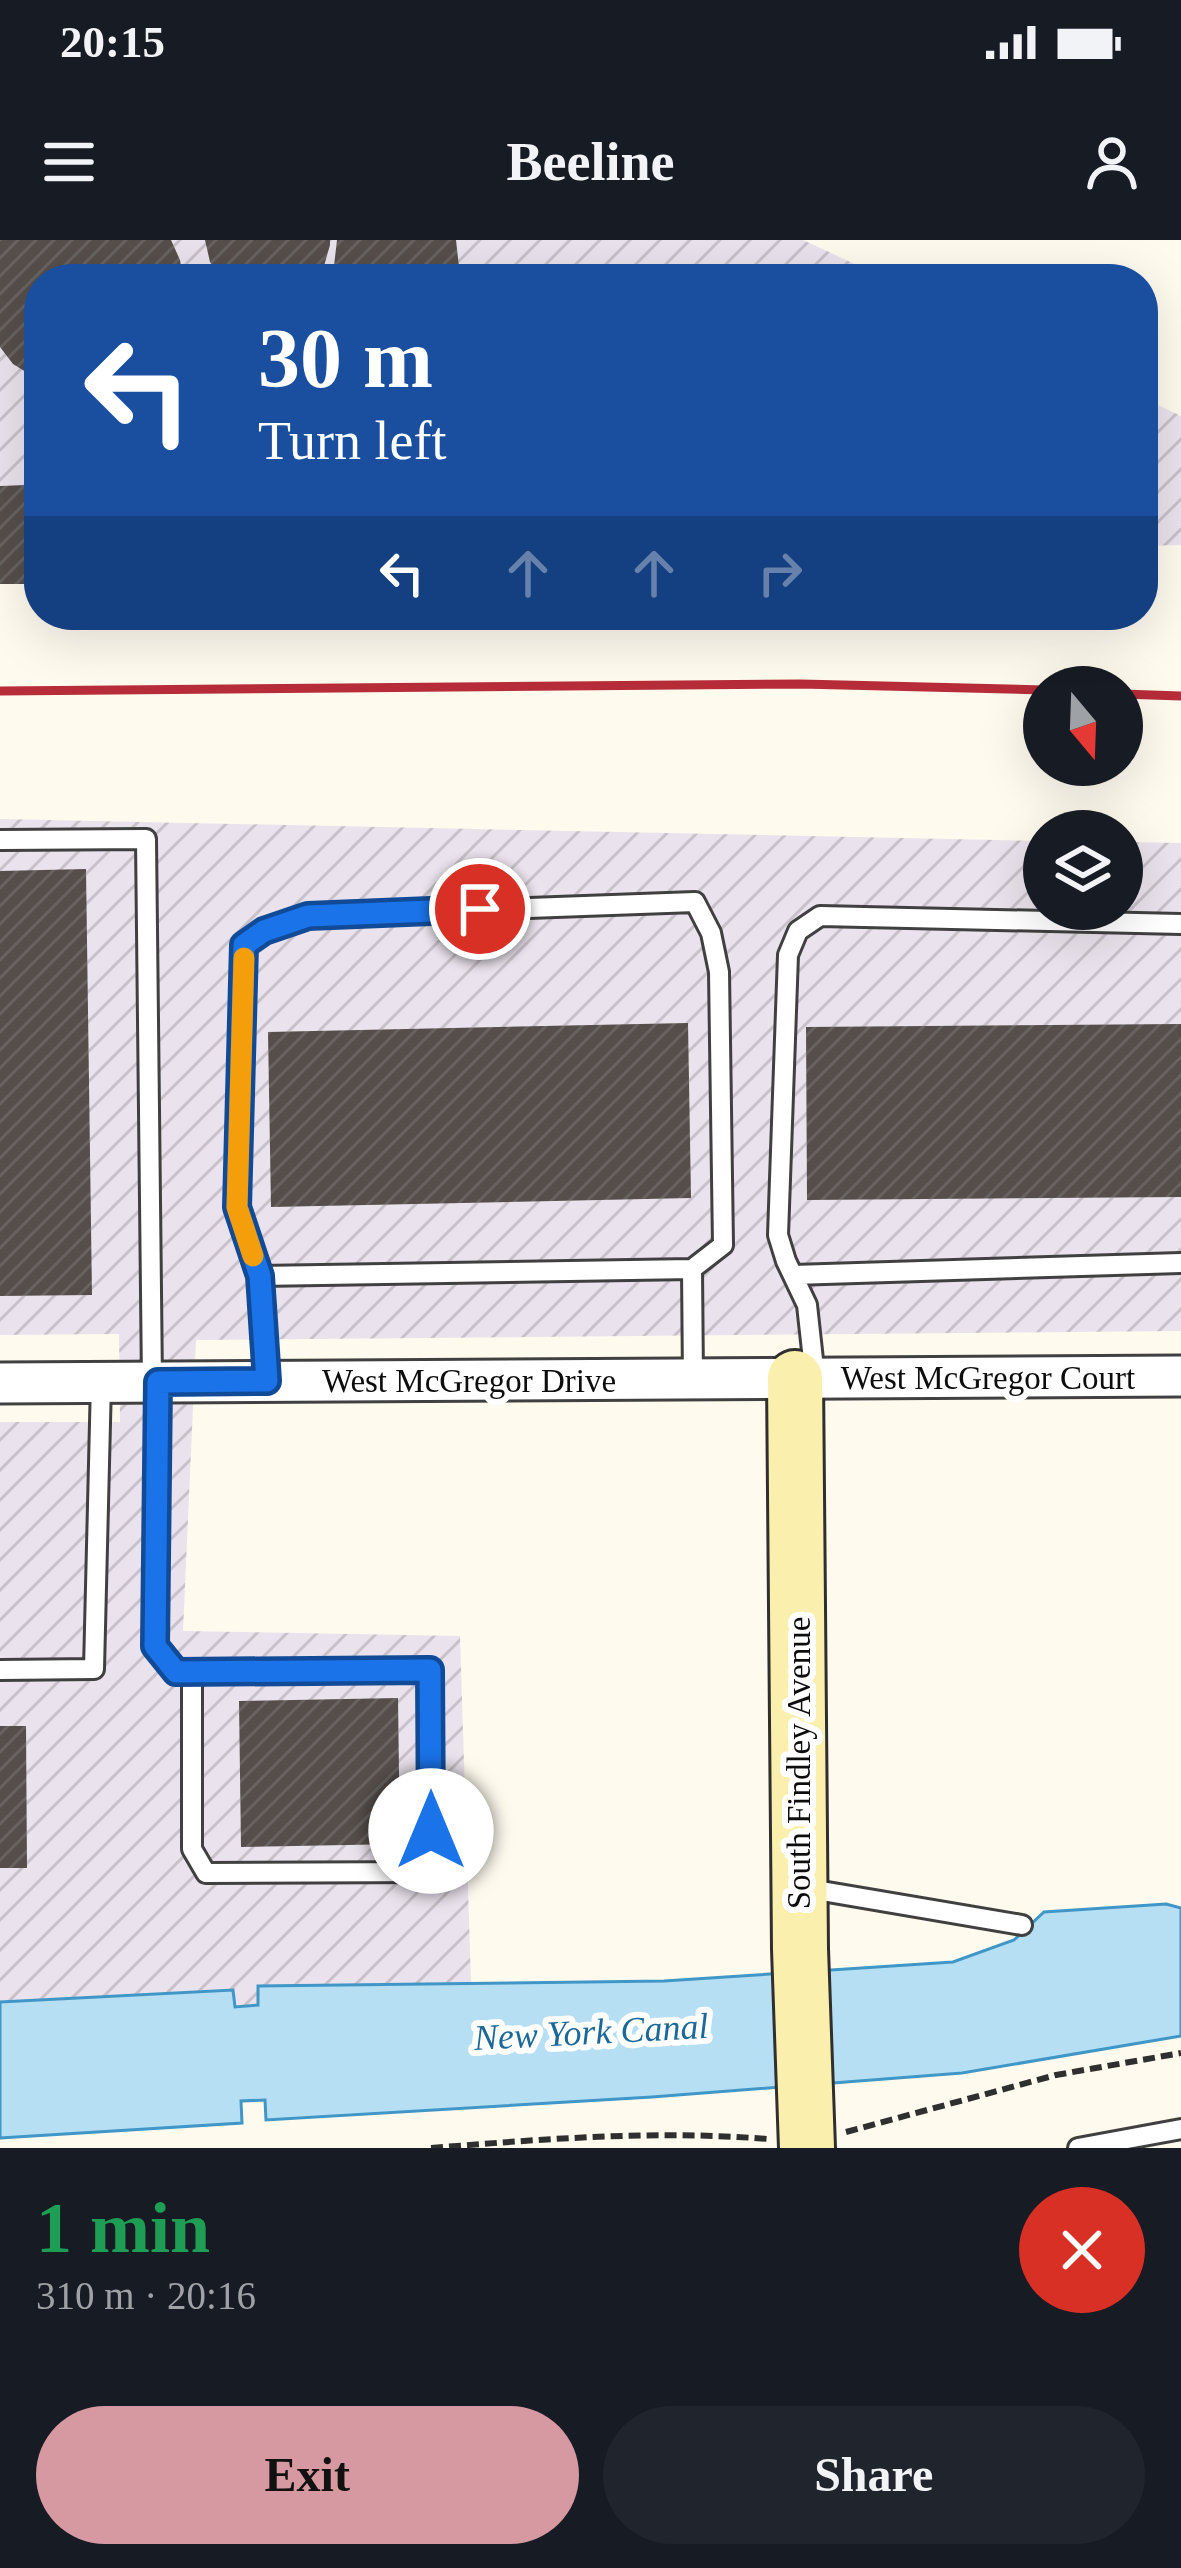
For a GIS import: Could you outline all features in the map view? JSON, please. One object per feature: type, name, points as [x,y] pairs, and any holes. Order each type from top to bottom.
[{"type":"street","name":"West McGregor Court","points":[[805,1378],[1181,1376]]},
{"type":"street","name":"West McGregor Drive","points":[[0,1383],[805,1378]]},
{"type":"street","name":"South Findley Avenue","points":[[805,1378],[799,1888],[806,2129]]},
{"type":"lane","points":[[0,840],[146,839],[155,1646],[176,1672],[430,1670],[432,1872],[206,1874],[192,1849],[192,1672]]},
{"type":"lane","points":[[260,1276],[692,1269],[723,1245],[719,972],[712,933],[695,902],[308,916],[264,931],[244,945],[237,1207],[260,1276],[267,1381]]},
{"type":"lane","points":[[805,1378],[807,1305],[778,1235],[788,956],[798,931],[820,916],[1181,924]]},
{"type":"lane","points":[[793,1275],[1181,1263]]},
{"type":"lane","points":[[692,1269],[693,1379]]},
{"type":"lane","points":[[0,1670],[94,1669],[101,1382]]},
{"type":"lane","points":[[799,1888],[1022,1925]]},
{"type":"lane","points":[[1078,2148],[1181,2129]]},
{"type":"shaded area","points":[[0,240],[803,240],[855,264],[24,264],[24,563],[0,564]]},
{"type":"shaded area","points":[[1158,405],[1181,416],[1181,545],[1158,546]]},
{"type":"shaded area","points":[[0,819],[1023,841],[1023,930],[1143,930],[1143,842],[1181,843],[1181,1331],[196,1340],[183,1631],[460,1636],[471,1983],[259,1986],[259,2005],[234,2008],[232,1990],[0,2002],[0,1422],[120,1422],[119,1334],[0,1335]]},
{"type":"water","name":"New York Canal","points":[[1166,1904],[1181,1908],[1181,2036],[962,2073],[266,2120],[265,2100],[241,2101],[242,2123],[0,2138],[0,2002],[233,1990],[235,2007],[258,2005],[258,1986],[664,1981],[953,1962],[1014,1940],[1044,1912]]},
{"type":"building","points":[[0,240],[171,240],[181,264],[24,264],[24,371],[0,347]]},
{"type":"building","points":[[205,240],[330,240],[325,264],[210,262]]},
{"type":"building","points":[[337,240],[456,240],[459,264],[334,264]]},
{"type":"building","points":[[24,485],[24,584],[0,584],[0,486]]},
{"type":"building","points":[[86,869],[92,1295],[0,1296],[0,871]]},
{"type":"building","points":[[688,1023],[691,1198],[271,1207],[268,1032]]},
{"type":"building","points":[[1181,1024],[1181,1197],[807,1200],[806,1027]]},
{"type":"building","points":[[398,1698],[400,1844],[241,1847],[239,1701]]},
{"type":"building","points":[[0,1726],[26,1726],[27,1868],[0,1868]]},
{"type":"railway","points":[[0,691],[801,684],[1023,689]]},
{"type":"railway","points":[[1143,695],[1181,696]]},
{"type":"slow traffic","points":[[244,958],[237,1207],[253,1256]]},
{"type":"route","points":[[431,1831],[430,1670],[176,1672],[155,1646],[158,1382],[267,1381],[260,1276],[237,1207],[244,945],[264,931],[308,916],[480,909]]}]
